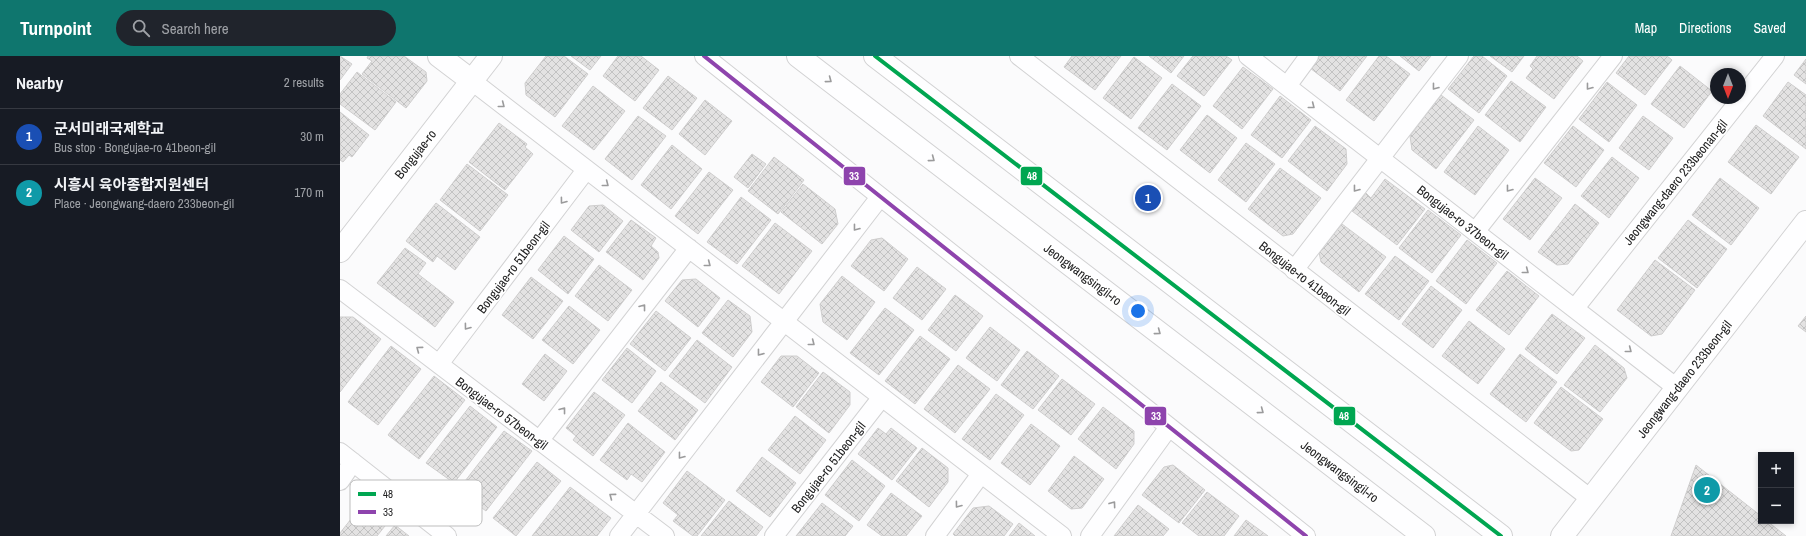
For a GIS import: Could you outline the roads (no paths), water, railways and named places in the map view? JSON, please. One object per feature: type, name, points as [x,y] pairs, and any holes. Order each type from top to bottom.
[{"type":"street","points":[[439,56],[1062,536]]},
{"type":"street","name":"Bongujae-ro","points":[[340,251],[491,56]]},
{"type":"street","points":[[704,56],[1306,536]]},
{"type":"street","name":"Jeongwangsingil-ro","points":[[798,56],[1424,536]]},
{"type":"street","points":[[875,56],[1501,536]]},
{"type":"street","name":"Bongujae-ro 41beon-gil","points":[[1019,56],[1591,499]]},
{"type":"street","name":"Bongujae-ro 37beon-gil","points":[[1248,56],[1677,388]]},
{"type":"street","points":[[1287,86],[1309,56]]},
{"type":"street","points":[[1294,270],[1458,56]]},
{"type":"street","points":[[1475,232],[1613,56]]},
{"type":"street","name":"Jeongwang-daero 233beonan-gil","points":[[1574,308],[1776,56]]},
{"type":"street","name":"Bongujae-ro 51beon-gil","points":[[439,364],[586,170]]},
{"type":"street","points":[[618,536],[636,515],[880,197]]},
{"type":"street","name":"Jeongwang-daero 233beon-gil","points":[[1562,536],[1806,222]]},
{"type":"street","points":[[539,441],[689,248]]},
{"type":"street","name":"Bongujae-ro 57beon-gil","points":[[340,289],[665,536]]},
{"type":"street","name":"Bongujae-ro 51beon-gil","points":[[774,536],[882,398]]},
{"type":"street","points":[[1090,536],[1169,427]]},
{"type":"street","points":[[340,481],[347,457],[376,480]]},
{"type":"street","points":[[935,536],[981,474]]},
{"type":"street","points":[[434,526],[447,536]]},
{"type":"place","name":"군서미래국제학교","points":[[1148,198]]},
{"type":"place","name":"시흥시 육아종합지원센터","points":[[1707,490]]}]
